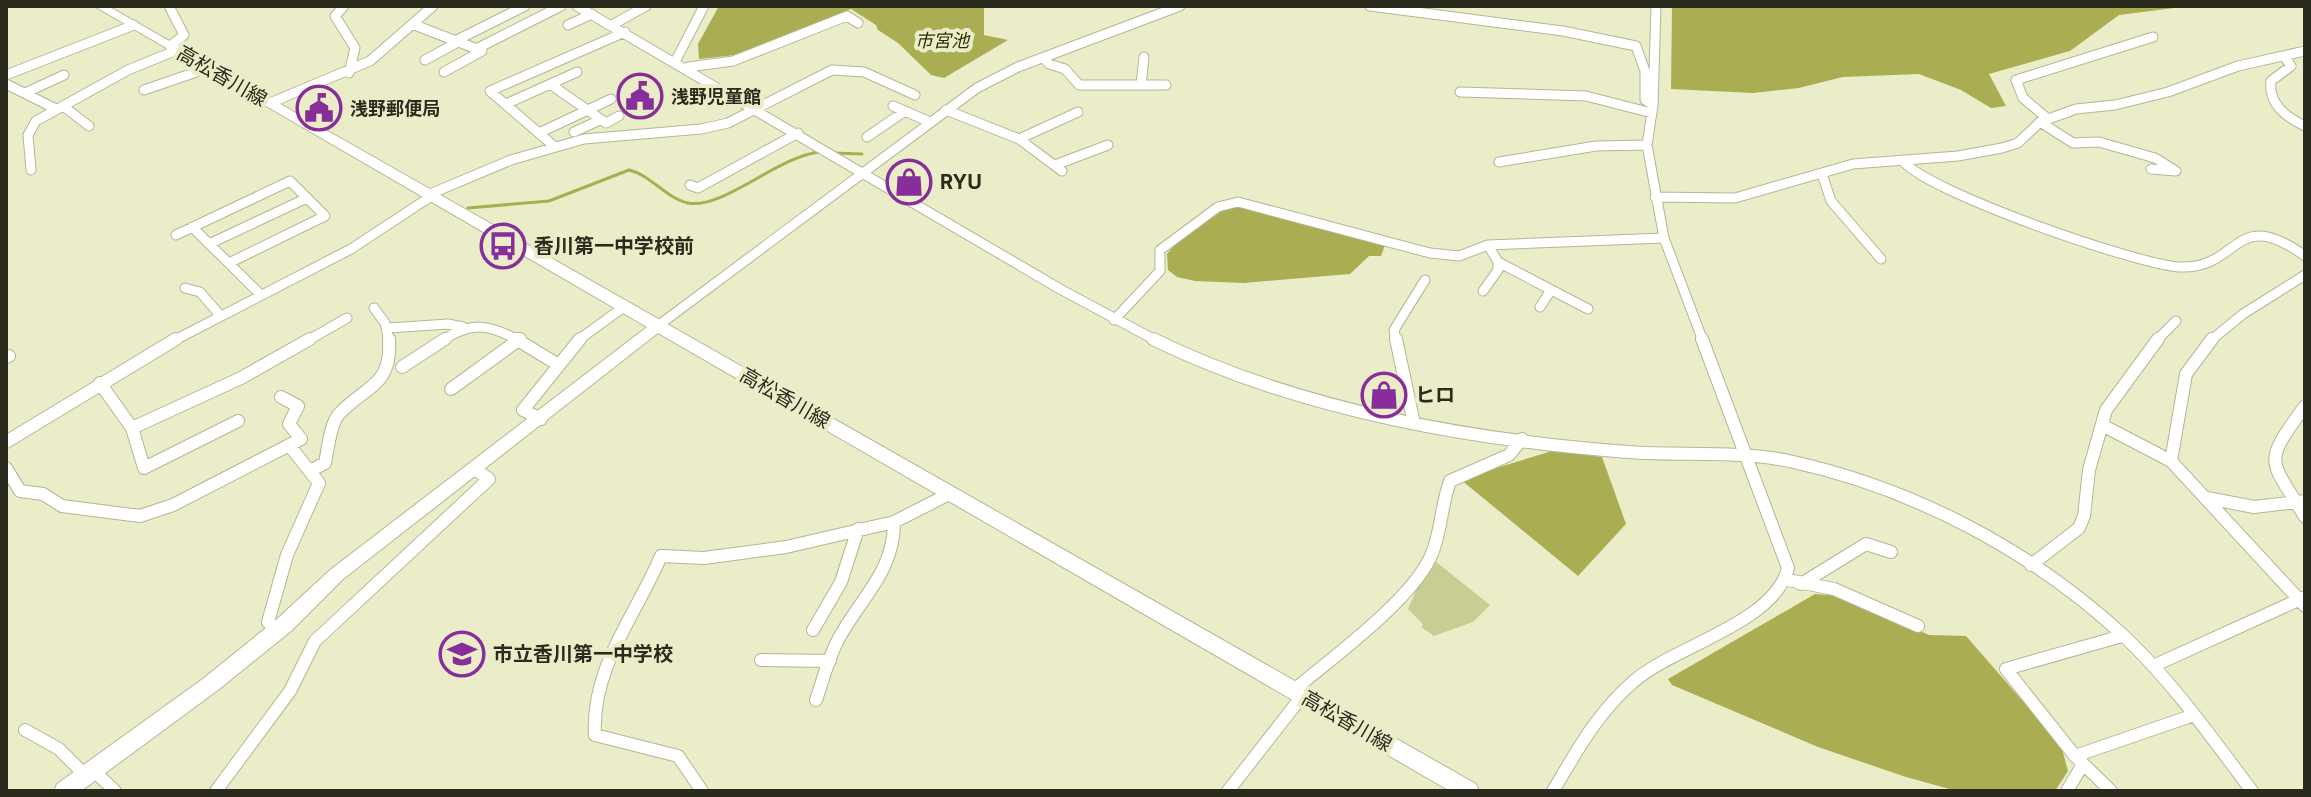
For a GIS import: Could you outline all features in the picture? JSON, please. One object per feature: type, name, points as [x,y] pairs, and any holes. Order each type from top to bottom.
[{"type":"main road","name":"高松香川線","points":[[100,6],[1469,791]]},
{"type":"main road","points":[[64,791],[277,631],[336,575],[476,470],[659,325]]},
{"type":"street","points":[[31,170],[28,135],[36,121],[174,48],[184,35],[169,6]]},
{"type":"street","points":[[344,6],[335,16],[347,28],[349,41],[355,48],[349,73]]},
{"type":"street","points":[[270,103],[349,73],[393,44],[433,6]]},
{"type":"street","points":[[425,60],[525,6]]},
{"type":"street","points":[[476,49],[561,6]]},
{"type":"street","points":[[577,6],[688,67],[1114,320],[1229,372],[1413,419],[1522,439],[1624,452],[1784,460],[1856,479],[1922,505],[1998,543],[2066,589],[2122,636],[2153,666],[2252,791]]},
{"type":"street","points":[[612,25],[646,6]]},
{"type":"street","points":[[676,60],[704,6]]},
{"type":"street","points":[[659,325],[946,110],[995,78],[1180,6]]},
{"type":"street","points":[[1370,6],[1563,31],[1636,46],[1645,71],[1645,100],[1652,109]]},
{"type":"street","points":[[1656,6],[1652,109],[1647,145],[1664,238],[1794,582]]},
{"type":"street","points":[[568,25],[592,14]]},
{"type":"street","points":[[688,67],[733,61],[847,16],[858,23]]},
{"type":"street","points":[[412,24],[482,51],[444,72]]},
{"type":"street","points":[[6,75],[134,25]]},
{"type":"street","points":[[555,147],[490,91],[625,32]]},
{"type":"street","points":[[2151,169],[2176,171],[2155,158],[2099,142],[2073,143],[2023,98],[2016,87],[2016,80],[2153,37]]},
{"type":"street","points":[[1655,197],[1735,198],[1853,164],[1958,156],[2018,143],[2044,120],[2076,109],[2115,105],[2168,92],[2238,66],[2305,51]]},
{"type":"street","points":[[2284,56],[2291,66],[2271,81],[2270,93],[2283,113],[2305,126]]},
{"type":"street","points":[[1141,85],[1144,57]]},
{"type":"street","points":[[1044,58],[1049,64],[1065,69],[1079,85],[1166,85]]},
{"type":"street","points":[[6,442],[219,314],[351,249],[431,195],[511,160],[584,139],[713,127],[758,109],[832,70],[850,67],[915,95]]},
{"type":"street","points":[[144,90],[208,68]]},
{"type":"street","points":[[506,104],[577,72]]},
{"type":"street","points":[[25,93],[64,75]]},
{"type":"street","points":[[6,84],[59,108],[89,126]]},
{"type":"street","points":[[550,84],[606,123],[619,116]]},
{"type":"street","points":[[1460,92],[1586,96],[1652,109]]},
{"type":"street","points":[[539,133],[611,99]]},
{"type":"street","points":[[893,106],[930,122]]},
{"type":"street","points":[[946,110],[1019,139],[1058,168],[1108,145]]},
{"type":"street","points":[[867,137],[905,111]]},
{"type":"street","points":[[1019,139],[1078,112]]},
{"type":"street","points":[[574,132],[600,120]]},
{"type":"street","points":[[690,185],[698,188],[798,133]]},
{"type":"street","points":[[1499,162],[1596,146],[1647,145]]},
{"type":"street","points":[[1902,160],[1918,176],[2044,227],[2166,264],[2195,268],[2212,264],[2242,236],[2253,234],[2282,240],[2305,256]]},
{"type":"street","points":[[1822,174],[1831,201],[1881,259]]},
{"type":"street","points":[[176,235],[290,181],[325,216],[229,263]]},
{"type":"street","points":[[209,244],[307,198]]},
{"type":"street","points":[[1114,320],[1160,271],[1160,250],[1218,207],[1238,202],[1430,253],[1459,256],[1488,245],[1532,246],[1627,237],[1664,238]]},
{"type":"street","points":[[192,227],[260,294]]},
{"type":"street","points":[[1483,291],[1498,270],[1498,262],[1488,245]]},
{"type":"street","points":[[1498,262],[1588,309]]},
{"type":"street","points":[[2171,461],[2178,408],[2191,361],[2241,315],[2305,275]]},
{"type":"street","points":[[1413,419],[1394,330],[1425,280]]},
{"type":"street","points":[[185,288],[200,292],[219,314]]},
{"type":"street","points":[[1540,307],[1551,290]]},
{"type":"street","points":[[541,419],[523,410],[574,343],[625,306]]},
{"type":"street","points":[[310,471],[325,463],[337,416],[382,380],[389,328],[374,308]]},
{"type":"street","points":[[132,428],[241,378],[347,318]]},
{"type":"street","points":[[2031,565],[2079,528],[2084,516],[2089,470],[2106,410],[2132,379],[2152,345],[2176,321]]},
{"type":"street","points":[[389,328],[415,329],[454,322],[463,327]]},
{"type":"street","points":[[402,367],[463,327],[474,325],[520,339],[557,364]]},
{"type":"street","points":[[451,389],[520,339]]},
{"type":"street","points":[[100,383],[132,428],[144,468],[238,421]]},
{"type":"street","points":[[6,468],[20,491],[43,494],[62,506],[140,516],[173,505],[301,439],[289,424],[298,406],[281,397]]},
{"type":"street","points":[[2305,406],[2275,447],[2274,465],[2300,501],[2305,517]]},
{"type":"street","points":[[2102,425],[2171,461],[2304,600],[2153,666]]},
{"type":"street","points":[[1228,791],[1298,693],[1421,574],[1432,555],[1441,506],[1450,481],[1509,455],[1522,439]]},
{"type":"street","points":[[277,631],[268,622],[287,555],[319,483],[289,445]]},
{"type":"street","points":[[216,791],[257,731],[290,691],[315,641],[489,479],[476,470]]},
{"type":"street","points":[[702,791],[678,756],[595,735],[591,713],[612,654],[650,588],[661,556],[704,558],[746,554],[894,522],[951,493]]},
{"type":"street","points":[[2207,498],[2254,507],[2300,501]]},
{"type":"street","points":[[816,700],[838,638],[888,567],[897,545],[894,522]]},
{"type":"street","points":[[813,630],[842,584],[853,555],[858,529]]},
{"type":"street","points":[[1553,791],[1597,716],[1618,691],[1677,651],[1769,602],[1794,582],[1866,544],[1891,552]]},
{"type":"street","points":[[1794,582],[1834,589],[1918,626]]},
{"type":"street","points":[[2111,791],[2079,760],[2006,669],[2122,636]]},
{"type":"street","points":[[761,660],[830,661]]},
{"type":"street","points":[[2067,791],[2079,760],[2194,715]]},
{"type":"street","points":[[25,730],[59,749],[115,791]]},
{"type":"green space","points":[[1435,561],[1490,605],[1473,622],[1434,636],[1421,627],[1423,624],[1408,609],[1418,586]]},
{"type":"water","name":"市宮池","points":[[719,6],[984,6],[984,35],[1008,40],[944,78],[931,75],[898,43],[851,9],[735,55],[699,59],[698,44]]},
{"type":"water","points":[[1672,6],[2190,6],[2119,15],[2070,51],[1989,74],[2006,106],[1991,108],[1961,90],[1919,74],[1843,77],[1799,88],[1753,93],[1671,89]]},
{"type":"water","points":[[1243,206],[1385,245],[1381,256],[1369,256],[1350,274],[1244,283],[1195,281],[1177,277],[1168,270],[1167,254],[1191,230],[1211,216]]},
{"type":"water","points":[[1552,451],[1602,457],[1626,524],[1578,576],[1460,479]]},
{"type":"water","points":[[1815,594],[1840,596],[1929,635],[1966,636],[2061,745],[2068,771],[2055,791],[1957,791],[1906,777],[1818,747],[1672,685],[1668,679]]},
{"type":"waterway","points":[[468,208],[549,201],[629,170],[680,201],[702,203],[717,199],[786,163],[819,152]]},
{"type":"waterway","points":[[832,153],[862,154]]},
{"type":"place","name":"浅野児童館","points":[[640,96]]},
{"type":"place","name":"浅野郵便局","points":[[319,108]]},
{"type":"place","name":"RYU","points":[[909,182]]},
{"type":"place","name":"香川第一中学校前","points":[[503,246]]},
{"type":"place","name":"ヒロ","points":[[1384,395]]},
{"type":"place","name":"市立香川第一中学校","points":[[462,654]]}]
